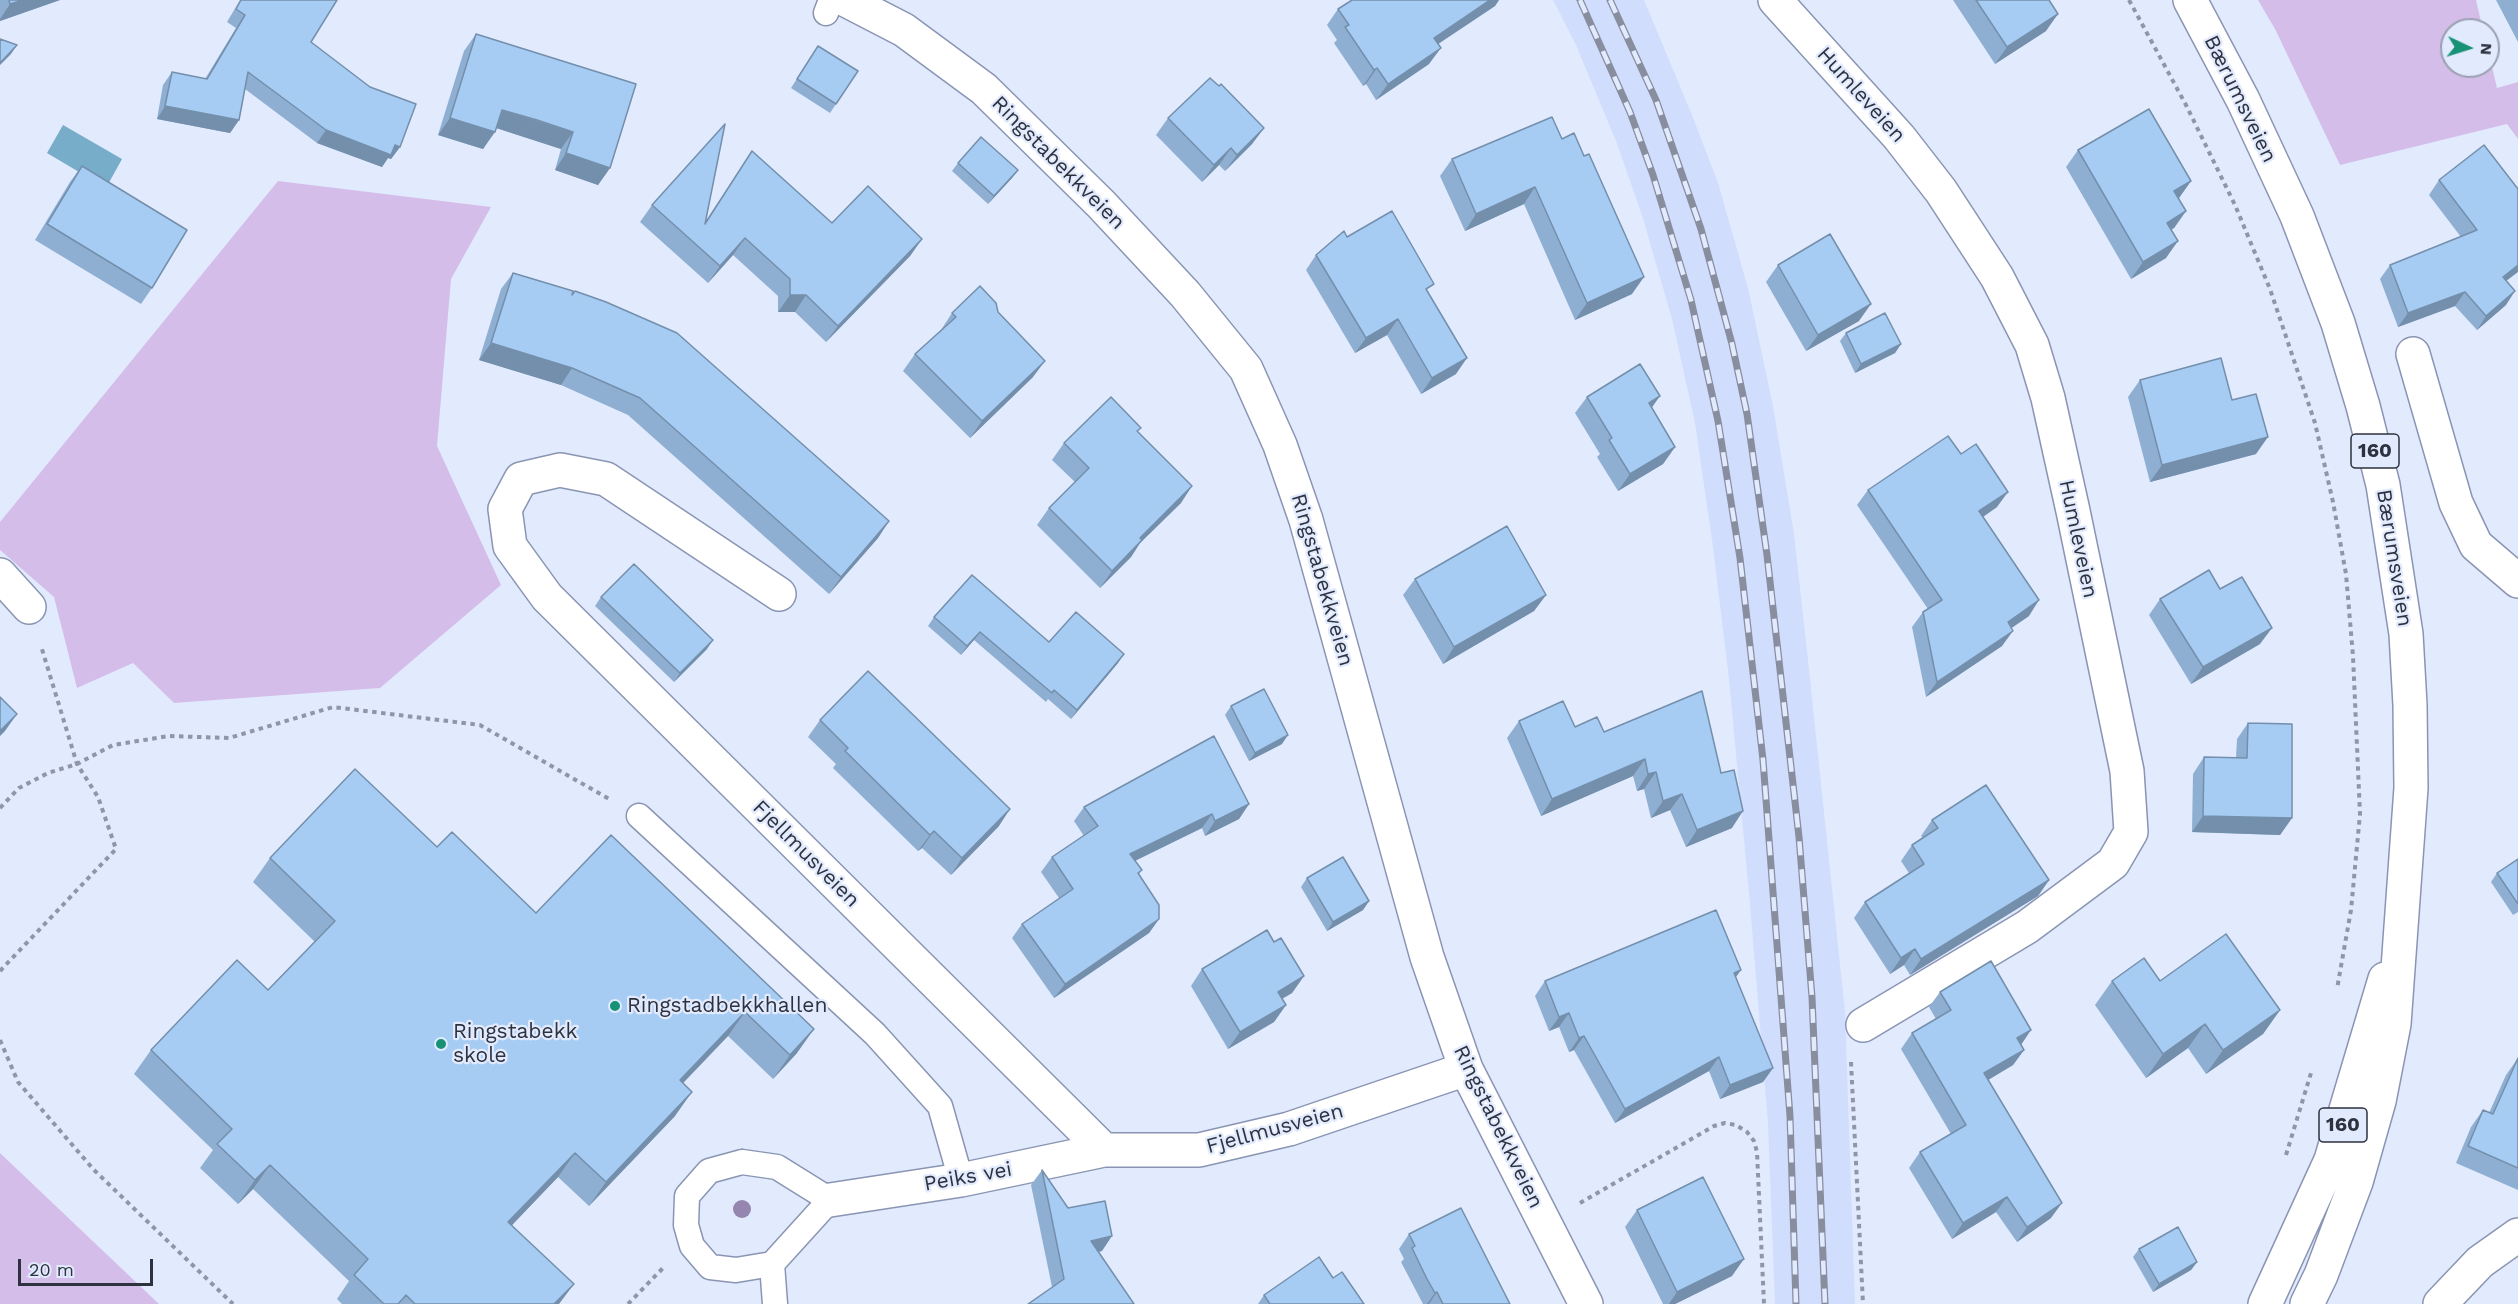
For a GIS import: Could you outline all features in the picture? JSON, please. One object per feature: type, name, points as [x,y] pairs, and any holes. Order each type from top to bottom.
[{"type":"street","name":"Humleveien","points":[[1775,0],[1899,137],[1941,191],[1997,276],[2032,345],[2048,398],[2127,771],[2131,832],[2112,863],[2026,927],[1863,1026]]},
{"type":"street","name":"Bærumsveien","points":[[2190,0],[2243,100],[2297,216],[2338,323],[2363,406],[2383,485],[2406,634],[2411,788],[2394,1024],[2379,1101],[2356,1182],[2321,1275],[2307,1304]]},
{"type":"street","name":"Ringstabekkveien","points":[[834,4],[904,30],[984,88],[1101,204],[1185,294],[1246,369],[1280,445],[1306,520],[1427,957],[1466,1069],[1586,1304]]},
{"type":"street","points":[[2413,354],[2456,503],[2476,545],[2518,581]]},
{"type":"street","name":"Fjellmusveien","points":[[779,594],[606,479],[560,470],[521,479],[505,509],[510,546],[548,597],[1104,1150],[1199,1150],[1289,1129],[1466,1069]]},
{"type":"street","points":[[0,575],[29,607]]},
{"type":"street","name":"Bærumsveien","points":[[2265,1304],[2331,1160],[2348,1108],[2373,1014],[2399,937]]},
{"type":"street","name":"Peiks vei","points":[[830,1200],[961,1180],[1104,1150]]},
{"type":"street","points":[[2440,1304],[2480,1262],[2518,1235]]},
{"type":"lane","points":[[639,816],[875,1034],[940,1106],[961,1180]]},
{"type":"lane","points":[[742,1162],[777,1167],[830,1200],[772,1264],[736,1270],[710,1267],[692,1246],[686,1225],[687,1196],[709,1171],[742,1162]]},
{"type":"lane","points":[[772,1264],[775,1304]]},
{"type":"path","points":[[2129,0],[2186,105],[2235,205],[2270,289],[2315,423],[2333,502],[2346,574],[2353,656],[2360,814],[2351,909],[2337,992]]},
{"type":"path","points":[[0,971],[116,849],[98,797],[77,764],[29,607]]},
{"type":"path","points":[[0,808],[19,788],[48,773],[77,764],[113,746],[169,736],[229,738],[333,707],[480,725],[639,816]]},
{"type":"path","points":[[1863,1026],[1850,1036],[1863,1304]]},
{"type":"path","points":[[0,1040],[18,1082],[94,1170],[233,1304]]},
{"type":"path","points":[[2284,1160],[2312,1071]]},
{"type":"path","points":[[1545,1223],[1714,1126],[1725,1123],[1736,1125],[1747,1132],[1754,1141],[1757,1152],[1764,1304]]},
{"type":"path","points":[[628,1304],[656,1273],[692,1246]]},
{"type":"shaded area","points":[[1553,0],[1644,0],[1718,183],[1748,288],[1773,406],[1794,534],[1808,660],[1845,1012],[1855,1304],[1775,1304],[1768,1123],[1750,904],[1729,679],[1695,423],[1672,319],[1642,215],[1616,141],[1576,45]]},
{"type":"shaded area","points":[[2258,0],[2476,0],[2480,18],[2440,18],[2440,78],[2495,78],[2497,88],[2518,82],[2518,139],[2507,124],[2340,165],[2275,29]]},
{"type":"shaded area","points":[[63,125],[122,159],[106,188],[47,153]]},
{"type":"shaded area","points":[[278,181],[491,207],[451,279],[437,446],[501,585],[380,688],[174,703],[133,663],[77,688],[54,597],[0,550],[0,522]]},
{"type":"shaded area","points":[[0,1153],[159,1304],[0,1304]]},
{"type":"building","points":[[9,0],[23,0],[10,4]]},
{"type":"building","points":[[241,0],[337,0],[311,42],[370,87],[416,104],[400,147],[395,145],[391,155],[326,130],[248,72],[239,120],[165,106],[172,72],[207,79],[245,15],[236,9]]},
{"type":"building","points":[[1352,0],[1490,0],[1434,38],[1441,48],[1388,84],[1377,68],[1374,70],[1345,27],[1349,25],[1338,9]]},
{"type":"building","points":[[1976,0],[2049,0],[2058,14],[2007,47]]},
{"type":"building","points":[[476,34],[636,84],[610,168],[566,153],[573,132],[537,120],[502,110],[495,132],[450,118]]},
{"type":"building","points":[[0,39],[17,45],[0,63]]},
{"type":"building","points":[[818,46],[858,71],[836,104],[797,79]]},
{"type":"building","points":[[1210,78],[1219,86],[1221,84],[1264,128],[1237,155],[1231,148],[1214,165],[1168,118]]},
{"type":"building","points":[[2149,109],[2191,181],[2174,191],[2186,211],[2167,223],[2178,241],[2143,262],[2078,150]]},
{"type":"building","points":[[1552,117],[1562,139],[1574,133],[1584,156],[1589,154],[1644,277],[1587,303],[1535,187],[1476,214],[1452,159]]},
{"type":"building","points":[[725,124],[705,224],[752,151],[832,223],[868,186],[922,239],[838,326],[806,295],[790,295],[790,279],[745,238],[720,266],[652,205]]},
{"type":"building","points":[[981,137],[1018,170],[994,196],[958,163]]},
{"type":"building","points":[[2484,145],[2518,189],[2518,265],[2503,277],[2515,291],[2486,316],[2465,292],[2408,313],[2390,265],[2477,230],[2439,180]]},
{"type":"building","points":[[82,166],[187,230],[152,288],[47,224]]},
{"type":"building","points":[[1392,211],[1434,284],[1426,289],[1467,358],[1432,378],[1398,319],[1366,338],[1316,255],[1344,231],[1347,237]]},
{"type":"building","points":[[1830,234],[1871,304],[1818,335],[1778,265]]},
{"type":"building","points":[[513,273],[573,291],[572,295],[575,291],[606,302],[677,333],[889,521],[841,577],[640,398],[572,368],[491,343]]},
{"type":"building","points":[[980,286],[996,303],[998,312],[1045,361],[982,421],[915,354],[956,317],[952,313]]},
{"type":"building","points":[[1885,313],[1901,344],[1861,364],[1846,333]]},
{"type":"building","points":[[2221,358],[2232,400],[2256,394],[2268,437],[2162,465],[2140,380]]},
{"type":"building","points":[[1640,364],[1660,396],[1649,403],[1675,447],[1630,474],[1609,440],[1612,438],[1587,397]]},
{"type":"building","points":[[1111,397],[1141,428],[1137,431],[1192,486],[1140,538],[1142,540],[1112,571],[1049,508],[1089,468],[1064,443]]},
{"type":"building","points":[[1948,436],[1961,454],[1976,444],[2008,492],[1979,511],[2039,600],[2008,622],[2013,631],[1937,682],[1923,612],[1942,600],[1868,490]]},
{"type":"building","points":[[1507,526],[1546,595],[1454,647],[1415,579]]},
{"type":"building","points":[[634,564],[713,640],[680,673],[601,597]]},
{"type":"building","points":[[2209,570],[2220,589],[2242,577],[2272,628],[2203,667],[2160,599]]},
{"type":"building","points":[[972,575],[1049,642],[1076,612],[1124,654],[1077,710],[1054,690],[1052,693],[980,632],[967,646],[934,617]]},
{"type":"building","points":[[868,671],[1010,809],[962,858],[934,831],[930,835],[845,751],[848,748],[820,720]]},
{"type":"building","points":[[1264,689],[1288,735],[1255,753],[1231,706]]},
{"type":"building","points":[[1702,691],[1721,773],[1734,770],[1743,811],[1697,830],[1682,794],[1663,801],[1656,772],[1648,774],[1645,759],[1552,799],[1519,721],[1563,701],[1575,727],[1597,717],[1604,732]]},
{"type":"building","points":[[0,697],[17,714],[0,731]]},
{"type":"building","points":[[2248,723],[2292,724],[2292,818],[2203,816],[2204,757],[2247,758]]},
{"type":"building","points":[[1214,736],[1249,804],[1215,821],[1212,814],[1130,854],[1142,870],[1138,873],[1159,905],[1159,919],[1065,984],[1022,924],[1073,889],[1052,857],[1098,826],[1084,807]]},
{"type":"building","name":"Ringstabekk skole","points":[[355,769],[437,847],[452,832],[536,913],[611,835],[814,1029],[790,1055],[745,1012],[680,1080],[692,1092],[606,1182],[575,1153],[508,1222],[574,1284],[554,1304],[415,1304],[406,1295],[398,1304],[384,1304],[354,1275],[368,1259],[270,1165],[255,1180],[217,1144],[232,1129],[151,1050],[237,960],[268,990],[335,921],[270,858]]},
{"type":"building","points":[[1986,785],[2049,880],[1921,959],[1915,949],[1901,958],[1865,902],[1924,864],[1912,845],[1938,828],[1932,820]]},
{"type":"building","points":[[1343,857],[1369,901],[1333,922],[1307,878]]},
{"type":"building","points":[[2518,859],[2518,904],[2497,873]]},
{"type":"building","points":[[1716,910],[1741,970],[1734,973],[1773,1068],[1730,1085],[1719,1057],[1625,1109],[1584,1036],[1579,1038],[1569,1013],[1559,1017],[1545,981]]},
{"type":"building","points":[[1267,930],[1274,942],[1281,938],[1304,976],[1278,992],[1286,1005],[1240,1032],[1202,969]]},
{"type":"building","points":[[2226,934],[2280,1010],[2223,1050],[2205,1024],[2163,1054],[2112,981],[2144,958],[2160,981]]},
{"type":"building","points":[[1991,961],[2031,1030],[2017,1038],[2024,1050],[1984,1073],[2062,1203],[2027,1227],[2007,1197],[1963,1223],[1920,1152],[1966,1125],[1912,1033],[1951,1010],[1940,992]]},
{"type":"building","points":[[2518,1058],[2518,1168],[2468,1146],[2483,1110],[2493,1114]]},
{"type":"building","points":[[1042,1170],[1068,1208],[1105,1201],[1112,1236],[1091,1241],[1134,1304],[1028,1304],[1064,1279]]},
{"type":"building","points":[[1703,1177],[1744,1259],[1677,1292],[1637,1210]]},
{"type":"building","points":[[1461,1208],[1510,1304],[1443,1304],[1427,1279],[1412,1248],[1415,1246],[1409,1234]]},
{"type":"building","points":[[2178,1227],[2197,1262],[2159,1284],[2139,1249]]},
{"type":"building","points":[[1319,1257],[1333,1278],[1342,1272],[1364,1304],[1270,1304],[1264,1295]]},
{"type":"railway","points":[[1580,0],[1630,112],[1653,175],[1691,300],[1718,421],[1740,558],[1763,760],[1790,1116],[1796,1304]]},
{"type":"railway","points":[[1610,0],[1656,100],[1701,229],[1732,344],[1747,414],[1767,555],[1799,837],[1812,997],[1825,1304]]},
{"type":"place","name":"Ringstadbekkhallen","points":[[615,1006]]},
{"type":"place","name":"Ringstabekk skole","points":[[441,1044]]}]
